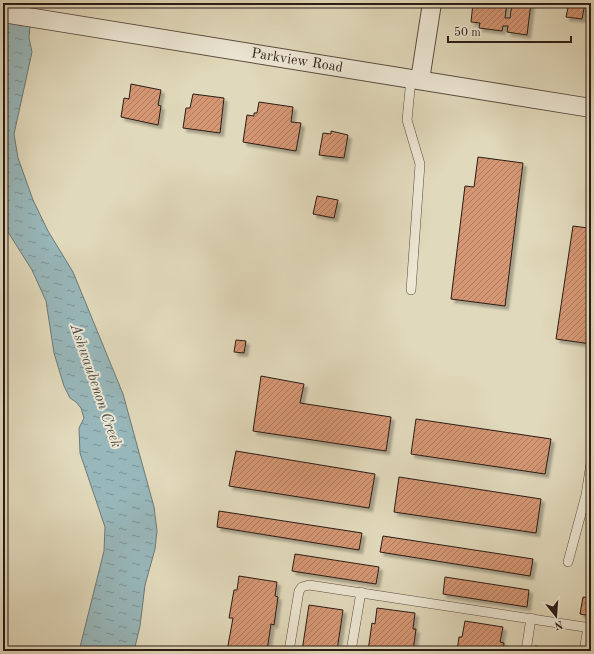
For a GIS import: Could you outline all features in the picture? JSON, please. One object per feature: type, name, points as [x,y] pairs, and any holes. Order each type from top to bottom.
[{"type":"street","points":[[415,80],[432,3]]},
{"type":"street","name":"Parkview Road","points":[[3,13],[591,108]]},
{"type":"lane","points":[[411,290],[420,164],[408,120],[415,80]]},
{"type":"lane","points":[[568,562],[588,495],[591,463]]},
{"type":"lane","points":[[289,651],[299,591],[302,587],[309,585],[317,585],[590,628],[584,651]]},
{"type":"lane","points":[[351,651],[361,592]]},
{"type":"lane","points":[[526,651],[531,618]]},
{"type":"water","name":"Ashwaubenon Creek","points":[[6,3],[32,3],[29,38],[32,52],[14,134],[18,158],[33,200],[48,231],[73,272],[123,394],[154,507],[157,531],[155,549],[145,585],[140,626],[134,651],[79,651],[104,551],[105,527],[80,453],[79,428],[84,418],[81,408],[70,398],[64,386],[54,353],[46,301],[32,270],[3,224],[3,15]]},
{"type":"building","points":[[473,3],[507,4],[505,18],[510,18],[512,3],[531,3],[527,35],[507,32],[508,26],[503,26],[502,31],[479,28],[480,23],[471,22]]},
{"type":"building","points":[[569,3],[585,3],[582,19],[566,17]]},
{"type":"building","points":[[131,84],[161,90],[158,105],[161,106],[158,125],[121,117],[124,98],[129,99]]},
{"type":"building","points":[[193,94],[224,98],[220,133],[183,128],[186,108],[190,108]]},
{"type":"building","points":[[259,102],[293,107],[291,122],[301,123],[296,151],[243,142],[247,115],[254,116],[254,113],[257,113]]},
{"type":"building","points":[[331,131],[348,135],[344,158],[319,155],[323,133],[331,134]]},
{"type":"building","points":[[478,157],[523,163],[505,306],[451,299],[465,186],[474,187]]},
{"type":"building","points":[[317,196],[338,200],[334,218],[313,214]]},
{"type":"building","points":[[591,211],[591,344],[556,339],[573,226],[588,228]]},
{"type":"building","points":[[236,340],[246,341],[244,353],[234,352]]},
{"type":"building","points":[[261,376],[304,384],[300,403],[391,417],[386,451],[253,431]]},
{"type":"building","points":[[416,419],[551,439],[545,474],[411,454]]},
{"type":"building","points":[[236,451],[375,474],[369,508],[229,486]]},
{"type":"building","points":[[399,477],[541,499],[536,533],[394,512]]},
{"type":"building","points":[[219,511],[362,533],[359,550],[217,527]]},
{"type":"building","points":[[383,536],[533,559],[530,576],[380,552]]},
{"type":"building","points":[[295,554],[379,567],[376,584],[292,571]]},
{"type":"building","points":[[239,576],[277,582],[275,596],[278,597],[274,625],[271,624],[267,651],[227,651],[233,618],[229,618],[234,590],[237,590]]},
{"type":"building","points":[[445,577],[529,590],[527,607],[443,594]]},
{"type":"building","points":[[583,597],[591,598],[591,616],[580,614]]},
{"type":"building","points":[[309,605],[343,610],[337,651],[302,651]]},
{"type":"building","points":[[377,608],[415,613],[413,629],[416,629],[413,651],[368,651],[372,623],[375,624]]},
{"type":"building","points":[[465,621],[503,627],[500,642],[504,643],[503,651],[457,651],[459,637],[462,637]]},
{"type":"building","points":[[535,646],[570,651],[534,651]]}]
